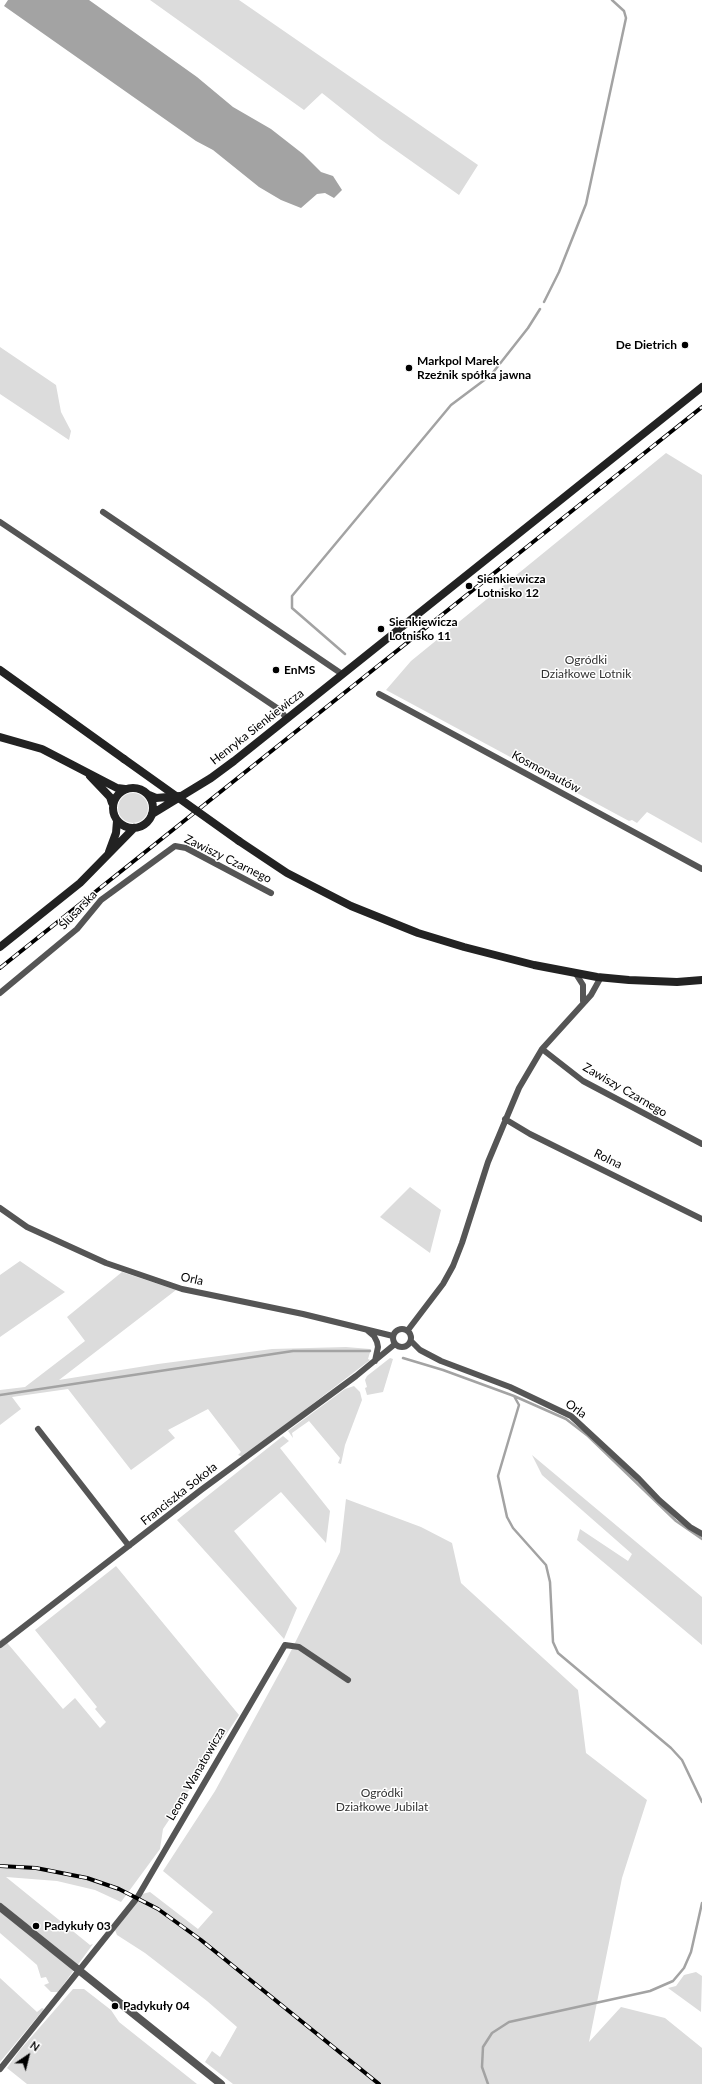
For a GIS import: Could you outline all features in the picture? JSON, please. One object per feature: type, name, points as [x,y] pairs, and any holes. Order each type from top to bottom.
[{"type":"main road","name":"Henryka Sienkiewicza","points":[[152,814],[211,778],[287,719],[702,387]]},
{"type":"main road","points":[[0,670],[239,841],[308,884],[373,916],[418,933],[464,947],[576,974],[669,982],[702,980]]},
{"type":"main road","points":[[0,737],[42,749],[117,788],[125,789],[135,787],[149,795],[153,804],[152,814],[147,822],[134,828],[80,883],[0,947]]},
{"type":"main road","points":[[85,772],[110,797],[112,803],[112,813],[117,821],[124,826],[134,828]]},
{"type":"main road","points":[[112,803],[116,795],[125,789]]},
{"type":"main road","name":"Henryka Sienkiewicza","points":[[149,795],[156,798],[181,796]]},
{"type":"main road","points":[[108,854],[116,833],[117,821]]},
{"type":"street","points":[[103,512],[342,674]]},
{"type":"street","points":[[0,522],[280,710],[287,719]]},
{"type":"street","name":"Kosmonautów","points":[[379,694],[702,869]]},
{"type":"street","name":"Zawiszy Czarnego","points":[[175,846],[186,848],[271,893]]},
{"type":"street","name":"Ślusarska","points":[[0,993],[77,928],[101,900],[175,846]]},
{"type":"street","points":[[576,974],[583,985],[583,1001]]},
{"type":"street","points":[[408,1330],[443,1284],[453,1266],[488,1162],[519,1088],[542,1049],[583,1001],[591,995],[601,977]]},
{"type":"street","name":"Zawiszy Czarnego","points":[[542,1049],[583,1081],[702,1144]]},
{"type":"street","name":"Rolna","points":[[505,1120],[702,1219]]},
{"type":"street","name":"Orla","points":[[0,1208],[27,1227],[106,1263],[182,1289],[393,1336]]},
{"type":"street","points":[[366,1329],[374,1336],[377,1342],[377,1356],[374,1362]]},
{"type":"street","points":[[398,1329],[408,1330],[411,1333],[411,1341],[403,1347],[395,1344],[393,1336],[398,1329]]},
{"type":"street","name":"Orla","points":[[411,1341],[420,1350],[441,1361],[510,1387],[571,1416],[639,1479],[659,1500],[690,1527],[702,1534]]},
{"type":"street","name":"Franciszka Sokoła","points":[[0,1645],[201,1490],[374,1362],[395,1344]]},
{"type":"street","points":[[38,1429],[129,1546]]},
{"type":"street","name":"Leona Wanatowicza","points":[[78,1970],[137,1898],[285,1645],[299,1647],[348,1680]]},
{"type":"street","points":[[0,1907],[221,2084]]},
{"type":"street","points":[[0,2069],[78,1970]]},
{"type":"green space","points":[[150,0],[239,0],[478,165],[459,195],[380,139],[322,93],[304,110]]},
{"type":"green space","points":[[0,347],[56,385],[61,412],[71,431],[69,440],[0,394]]},
{"type":"green space","name":"Ogródki Działkowe Lotnik","points":[[666,453],[702,475],[702,843],[647,812],[637,823],[632,820],[629,821],[386,690],[411,661]]},
{"type":"green space","points":[[133,793],[139,794],[147,802],[147,814],[139,822],[133,823],[127,822],[119,814],[118,808],[119,802],[127,794]]},
{"type":"green space","points":[[410,1187],[441,1210],[430,1253],[380,1217]]},
{"type":"green space","points":[[20,1261],[65,1292],[0,1337],[0,1275]]},
{"type":"green space","points":[[122,1272],[176,1290],[59,1380],[158,1364],[272,1349],[346,1347],[371,1349],[368,1359],[370,1360],[243,1457],[238,1455],[241,1452],[208,1409],[168,1430],[175,1438],[131,1470],[68,1389],[12,1397],[21,1409],[0,1425],[0,1390],[25,1387],[85,1341],[67,1317]]},
{"type":"green space","points":[[390,1358],[393,1359],[383,1392],[367,1395],[365,1380],[367,1376]]},
{"type":"green space","points":[[354,1386],[360,1392],[362,1400],[345,1445],[341,1464],[338,1463],[340,1458],[309,1421],[292,1433],[293,1438],[288,1431],[345,1389]]},
{"type":"green space","points":[[283,1436],[289,1441],[280,1448],[330,1511],[326,1543],[281,1492],[234,1531],[297,1608],[284,1639],[177,1520]]},
{"type":"green space","points":[[532,1455],[702,1597],[702,1645],[577,1540],[580,1529],[628,1561],[632,1554],[542,1475]]},
{"type":"green space","name":"Ogródki Działkowe Jubilat","points":[[346,1499],[421,1527],[452,1543],[461,1583],[578,1690],[586,1753],[647,1800],[622,1878],[589,2042],[621,2007],[665,2018],[702,2048],[702,2084],[233,2084],[205,2062],[212,2051],[220,2057],[237,2027],[207,2001],[145,1953],[117,1935],[115,1930],[142,1894],[150,1892],[198,1929],[213,1912],[163,1871],[215,1791],[286,1661],[340,1552]]},
{"type":"green space","points":[[116,1566],[239,1715],[163,1829],[160,1849],[121,1902],[95,1890],[57,1881],[6,1877],[90,1945],[93,1944],[58,1992],[51,1992],[44,1985],[49,1983],[46,1977],[41,1978],[37,1965],[0,1933],[0,1640],[3,1638],[63,1709],[75,1698],[100,1728],[106,1722],[95,1709],[97,1707],[35,1630]]},
{"type":"green space","points":[[696,1972],[702,1976],[701,2012],[668,1988],[676,1986],[684,1975]]},
{"type":"green space","points":[[0,1978],[37,2012],[42,2008],[44,2009],[0,2062]]},
{"type":"green space","points":[[73,1989],[84,1989],[111,2010],[119,2022],[197,2084],[27,2084],[7,2068],[20,2050]]},
{"type":"shaded area","points":[[8,0],[89,0],[197,77],[233,107],[271,129],[303,154],[321,172],[333,176],[342,190],[334,198],[325,193],[317,194],[301,208],[281,200],[259,187],[213,150],[196,141],[4,6]]},
{"type":"waterway","points":[[544,302],[559,272],[586,204],[626,18],[624,11],[612,0]]},
{"type":"waterway","points":[[345,654],[292,608],[292,596],[451,405],[491,375],[528,328],[540,309]]},
{"type":"waterway","points":[[0,1395],[293,1351],[370,1351]]},
{"type":"waterway","points":[[403,1358],[443,1370],[514,1396],[566,1419],[588,1436],[676,1521],[702,1539]]},
{"type":"waterway","points":[[514,1396],[519,1405],[498,1476],[507,1517],[513,1528],[546,1565],[550,1582],[553,1642],[558,1653],[671,1748],[682,1760],[702,1802]]},
{"type":"waterway","points":[[488,2084],[482,2067],[483,2047],[492,2033],[509,2022],[650,1991],[673,1981],[684,1968],[691,1952],[702,1903]]},
{"type":"railway","points":[[0,968],[702,407]]},
{"type":"railway","points":[[0,1866],[36,1868],[87,1878],[119,1889],[158,1909],[201,1940],[379,2084]]},
{"type":"place","name":"De Dietrich","points":[[685,345]]},
{"type":"place","name":"Markpol Marek Rzeźnik spółka jawna","points":[[409,368]]},
{"type":"place","name":"Sienkiewicza Lotnisko 12","points":[[469,586]]},
{"type":"place","name":"Sienkiewicza Lotnisko 11","points":[[381,629]]},
{"type":"place","name":"EnMS","points":[[276,670]]},
{"type":"place","name":"Padykuły 03","points":[[36,1926]]},
{"type":"place","name":"Padykuły 04","points":[[115,2006]]}]
